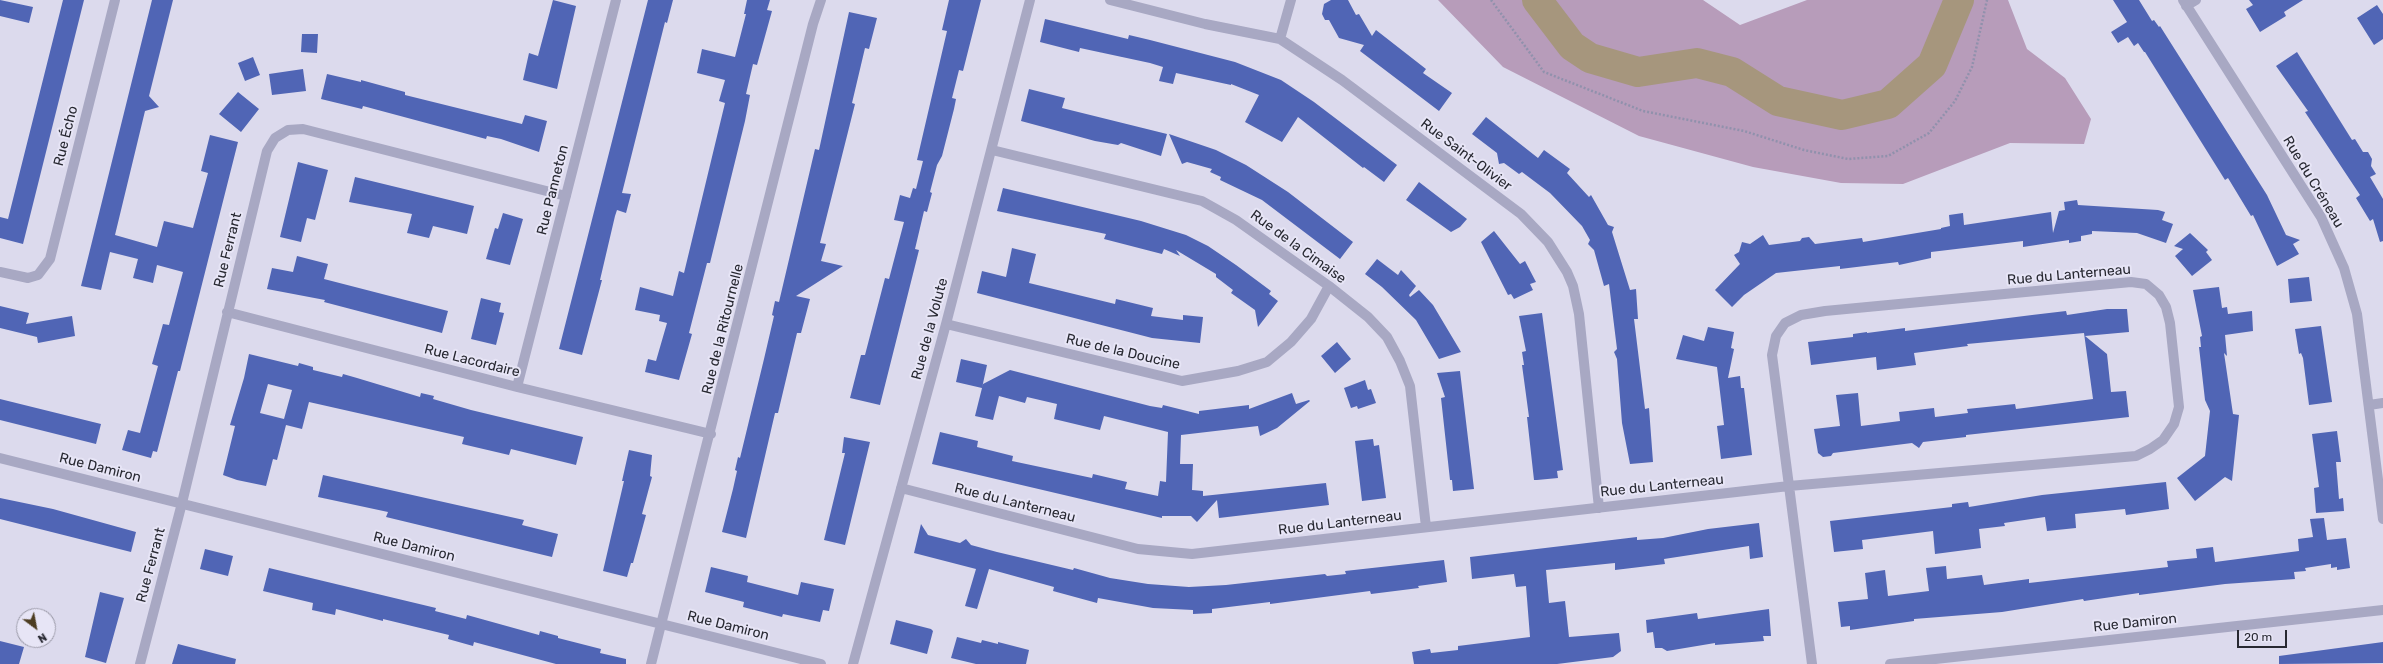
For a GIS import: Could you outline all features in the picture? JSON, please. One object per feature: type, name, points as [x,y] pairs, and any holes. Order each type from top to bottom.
[{"type":"street","name":"Rue Écho","points":[[0,272],[19,278],[38,275],[50,260],[115,0]]},
{"type":"street","name":"Rue Panneton","points":[[517,387],[616,0]]},
{"type":"street","name":"Rue de la Ritournelle","points":[[651,664],[711,434],[813,24],[821,0]]},
{"type":"street","name":"Rue de la Volute","points":[[853,664],[946,324],[1030,0]]},
{"type":"street","name":"Rue Saint-Olivier","points":[[1110,0],[1205,24],[1280,39],[1342,80],[1514,209],[1548,242],[1567,272],[1573,286],[1579,314],[1599,508]]},
{"type":"street","points":[[1280,39],[1291,0]]},
{"type":"street","points":[[2184,3],[2196,0]]},
{"type":"street","name":"Rue du Créneau","points":[[2184,3],[2324,223],[2344,268],[2357,314],[2383,519]]},
{"type":"street","name":"Rue Ferrant","points":[[140,664],[182,503],[266,151],[275,138],[288,130],[303,129],[566,196]]},
{"type":"street","name":"Rue de la Cimaise","points":[[992,150],[1202,201],[1236,220],[1329,286],[1368,317],[1387,337],[1403,367],[1410,386],[1426,527]]},
{"type":"street","name":"Rue du Lanterneau","points":[[901,488],[1138,550],[1192,554],[1790,486],[2136,456],[2163,440],[2174,424],[2179,407],[2170,323],[2166,307],[2159,296],[2146,284],[2131,282],[1801,315],[1785,323],[1776,336],[1772,355],[1790,486],[1812,664]]},
{"type":"street","name":"Rue de la Doucine","points":[[946,324],[1182,381],[1238,371],[1267,362],[1291,342],[1311,318],[1329,286]]},
{"type":"street","name":"Rue Lacordaire","points":[[227,312],[517,387],[711,434]]},
{"type":"street","points":[[2369,406],[2383,403]]},
{"type":"street","name":"Rue Damiron","points":[[0,458],[821,664]]},
{"type":"street","name":"Rue Damiron","points":[[1890,664],[2383,610]]},
{"type":"path","points":[[1491,0],[1544,72],[1643,111],[1744,130],[1804,150],[1848,159],[1888,156],[1929,133],[1955,101],[1972,67],[1987,0]]},
{"type":"shaded area","points":[[1438,0],[1703,0],[1740,25],[1807,0],[2008,0],[2027,49],[2065,78],[2091,119],[2084,144],[2010,143],[1903,184],[1841,183],[1753,167],[1639,136],[1503,67]]},
{"type":"building","points":[[0,0],[33,7],[29,23],[0,16]]},
{"type":"building","points":[[63,0],[84,0],[23,244],[0,238],[0,217],[8,219]]},
{"type":"building","points":[[152,0],[173,0],[149,96],[159,107],[145,111],[115,235],[157,247],[164,221],[193,228],[208,173],[201,171],[210,135],[238,142],[180,371],[178,371],[157,452],[153,451],[151,458],[122,450],[128,430],[140,433],[158,366],[152,364],[163,324],[169,325],[183,272],[157,265],[153,283],[133,278],[138,259],[110,252],[101,290],[81,286]]},
{"type":"building","points":[[553,0],[576,6],[557,89],[523,80],[529,53],[538,56]]},
{"type":"building","points":[[648,0],[673,0],[667,23],[665,22],[622,193],[631,194],[626,213],[617,210],[615,216],[600,280],[602,280],[582,355],[559,349]]},
{"type":"building","points":[[747,0],[770,0],[767,10],[772,11],[757,65],[753,64],[746,94],[750,95],[745,121],[710,263],[707,263],[689,333],[692,334],[679,380],[645,372],[648,359],[656,361],[667,323],[659,321],[660,315],[635,310],[640,287],[673,296],[679,271],[684,273],[725,103],[719,101],[725,80],[697,73],[702,49],[735,57],[746,14],[744,14]]},
{"type":"building","points":[[949,0],[981,0],[963,71],[959,70],[952,98],[956,99],[954,109],[942,156],[937,165],[930,192],[932,193],[927,212],[924,211],[915,249],[919,250],[880,405],[850,398],[861,355],[865,355],[885,278],[889,279],[904,222],[894,220],[900,195],[910,198],[913,188],[916,189],[923,161],[917,160],[947,31],[942,30]]},
{"type":"building","points":[[1331,0],[1348,0],[1356,15],[1359,14],[1372,36],[1376,30],[1426,69],[1423,73],[1452,93],[1439,111],[1360,51],[1364,45],[1339,38],[1329,20],[1325,20],[1322,14],[1324,4]]},
{"type":"building","points":[[2113,0],[2139,0],[2152,21],[2154,20],[2159,27],[2160,26],[2267,195],[2286,235],[2300,240],[2293,244],[2299,254],[2277,266],[2253,215],[2251,216],[2228,178],[2225,180],[2145,52],[2138,43],[2134,46],[2128,37],[2118,43],[2111,32],[2127,22]]},
{"type":"building","points":[[2249,0],[2303,0],[2284,12],[2286,16],[2260,32],[2246,9],[2253,5]]},
{"type":"building","points":[[2377,5],[2383,14],[2383,39],[2374,45],[2357,18]]},
{"type":"building","points":[[849,12],[877,18],[869,49],[865,48],[852,103],[855,104],[820,243],[826,244],[821,261],[843,266],[796,296],[810,299],[801,333],[797,333],[778,413],[775,413],[746,538],[722,532],[737,471],[735,470],[738,457],[740,458],[774,316],[772,315],[775,301],[779,302],[815,149],[819,150]]},
{"type":"building","points":[[1045,19],[1128,39],[1129,35],[1150,40],[1235,62],[1281,80],[1314,102],[1397,165],[1384,182],[1364,167],[1363,168],[1298,117],[1282,142],[1245,122],[1259,95],[1231,84],[1176,73],[1173,84],[1159,81],[1163,67],[1080,48],[1079,52],[1040,42]]},
{"type":"building","points":[[302,34],[318,34],[317,53],[301,52]]},
{"type":"building","points":[[2297,52],[2352,140],[2355,139],[2363,152],[2368,152],[2372,159],[2371,166],[2376,174],[2370,177],[2383,199],[2383,241],[2380,242],[2373,219],[2370,221],[2356,198],[2360,195],[2305,112],[2308,111],[2276,66]]},
{"type":"building","points":[[253,57],[260,75],[245,81],[238,63]]},
{"type":"building","points":[[303,69],[306,91],[272,95],[269,74]]},
{"type":"building","points":[[327,74],[361,82],[361,80],[405,92],[405,95],[522,124],[525,115],[547,121],[539,152],[501,139],[487,136],[486,139],[363,106],[362,109],[321,99]]},
{"type":"building","points":[[1029,89],[1065,98],[1062,108],[1167,134],[1161,156],[1121,143],[1118,145],[1095,141],[1021,121]]},
{"type":"building","points":[[238,92],[259,109],[241,132],[219,114]]},
{"type":"building","points":[[1486,117],[1538,158],[1544,150],[1570,169],[1567,173],[1589,197],[1591,195],[1608,225],[1614,227],[1612,232],[1630,290],[1636,289],[1638,319],[1634,319],[1645,409],[1649,408],[1653,462],[1630,464],[1622,423],[1617,359],[1614,352],[1617,349],[1609,284],[1604,286],[1594,250],[1588,244],[1590,240],[1582,226],[1550,193],[1522,172],[1519,174],[1504,163],[1499,164],[1497,153],[1472,134]]},
{"type":"building","points":[[1169,134],[1216,150],[1246,165],[1288,192],[1353,242],[1340,259],[1262,200],[1220,180],[1221,177],[1210,172],[1212,169],[1187,162],[1182,164]]},
{"type":"building","points":[[298,162],[328,170],[315,220],[307,218],[301,242],[280,237]]},
{"type":"building","points":[[355,177],[474,206],[467,234],[433,226],[429,238],[407,233],[412,214],[349,202]]},
{"type":"building","points":[[1419,182],[1467,219],[1460,227],[1451,232],[1406,200]]},
{"type":"building","points":[[1003,188],[1141,221],[1186,235],[1208,246],[1236,265],[1271,291],[1269,294],[1278,301],[1258,327],[1255,310],[1231,293],[1233,290],[1216,277],[1216,274],[1176,250],[1180,256],[1164,249],[1162,254],[1104,239],[1106,234],[997,211]]},
{"type":"building","points":[[2077,200],[2078,205],[2158,210],[2165,212],[2162,220],[2173,224],[2166,243],[2137,233],[2092,231],[2092,234],[2081,236],[2081,241],[2069,243],[2069,240],[2023,247],[2023,241],[1931,252],[1931,258],[1899,265],[1898,262],[1840,269],[1840,266],[1776,273],[1744,295],[1732,307],[1715,290],[1740,264],[1734,255],[1739,252],[1742,242],[1750,244],[1763,235],[1769,245],[1800,241],[1802,238],[1809,237],[1815,244],[1862,238],[1863,242],[1941,229],[1950,226],[1949,215],[1963,213],[1964,225],[2051,212],[2053,233],[2059,211],[2065,210],[2064,202]]},
{"type":"building","points":[[503,213],[523,219],[510,265],[486,259],[495,228],[498,229]]},
{"type":"building","points":[[1494,231],[1520,264],[1525,261],[1536,282],[1530,284],[1533,290],[1514,299],[1511,294],[1508,295],[1481,242]]},
{"type":"building","points":[[2190,233],[2208,250],[2206,252],[2212,260],[2192,276],[2175,256],[2183,249],[2174,246]]},
{"type":"building","points":[[1012,248],[1036,254],[1029,283],[1115,304],[1116,299],[1153,308],[1151,316],[1183,320],[1183,315],[1203,317],[1200,343],[1152,338],[977,293],[982,271],[1006,277]]},
{"type":"building","points":[[297,256],[328,264],[324,279],[448,311],[442,333],[324,302],[325,300],[267,289],[272,268],[293,272]]},
{"type":"building","points":[[1377,259],[1398,275],[1401,270],[1416,286],[1409,295],[1410,297],[1419,290],[1433,305],[1461,352],[1439,359],[1416,320],[1382,287],[1365,274]]},
{"type":"building","points":[[2309,277],[2312,301],[2290,303],[2288,279]]},
{"type":"building","points":[[2219,287],[2222,308],[2227,307],[2228,314],[2252,311],[2253,331],[2225,335],[2227,356],[2224,353],[2233,414],[2239,415],[2232,481],[2225,477],[2195,501],[2177,478],[2205,456],[2210,411],[2205,400],[2199,347],[2201,347],[2200,337],[2202,336],[2193,290]]},
{"type":"building","points":[[481,298],[501,303],[499,312],[504,313],[496,345],[471,339]]},
{"type":"building","points":[[0,306],[29,313],[26,324],[72,316],[75,336],[38,343],[37,337],[0,328]]},
{"type":"building","points":[[2107,309],[2127,309],[2129,332],[2085,336],[2107,354],[2111,392],[2126,391],[2129,417],[1966,435],[1966,437],[1923,442],[1919,448],[1912,443],[1833,453],[1831,456],[1823,457],[1818,453],[1814,429],[1840,426],[1836,395],[1858,393],[1861,426],[1900,421],[1899,412],[1934,408],[1935,417],[1968,413],[1967,409],[2015,404],[2016,409],[2093,399],[2084,333],[1967,344],[1968,346],[1914,353],[1916,365],[1877,370],[1876,357],[1811,365],[1808,342],[1853,337],[1853,334],[1867,332],[1905,328],[1905,331],[2066,311],[2067,315]]},
{"type":"building","points":[[1542,313],[1563,470],[1557,471],[1558,478],[1534,480],[1527,417],[1529,417],[1522,365],[1524,365],[1522,352],[1526,351],[1519,316]]},
{"type":"building","points":[[2321,326],[2332,402],[2309,405],[2303,358],[2301,353],[2299,354],[2295,329]]},
{"type":"building","points":[[1708,327],[1734,332],[1731,348],[1734,349],[1728,378],[1740,376],[1741,388],[1744,388],[1752,455],[1721,459],[1717,426],[1724,425],[1717,367],[1676,359],[1683,335],[1704,341]]},
{"type":"building","points":[[1337,342],[1351,359],[1335,373],[1321,356]]},
{"type":"building","points":[[249,354],[298,366],[299,363],[313,367],[313,370],[342,377],[343,374],[420,397],[421,393],[434,396],[433,399],[471,410],[583,437],[576,465],[511,449],[509,455],[462,444],[464,437],[309,402],[302,429],[286,425],[277,460],[273,459],[266,486],[237,480],[223,475],[235,426],[230,425],[244,378]],"holes":[[[268,384],[292,390],[284,419],[260,413]]]},
{"type":"building","points":[[961,359],[987,365],[982,388],[956,382]]},
{"type":"building","points":[[1010,370],[1150,406],[1162,408],[1163,405],[1199,414],[1199,411],[1249,405],[1249,409],[1292,393],[1296,404],[1309,400],[1310,401],[1277,428],[1260,436],[1258,426],[1181,435],[1180,464],[1193,464],[1192,490],[1203,491],[1203,496],[1326,483],[1329,505],[1219,518],[1217,500],[1197,522],[1191,516],[1162,516],[1162,518],[932,464],[940,432],[978,441],[977,447],[1013,456],[1012,461],[1092,478],[1093,474],[1127,482],[1125,489],[1158,496],[1160,481],[1166,482],[1168,432],[1104,416],[1100,430],[1054,419],[1057,404],[1027,397],[1025,403],[999,396],[993,420],[975,416],[983,384]]},
{"type":"building","points":[[1460,371],[1474,489],[1453,491],[1452,480],[1450,480],[1441,398],[1445,397],[1437,373]]},
{"type":"building","points":[[1365,380],[1368,390],[1371,389],[1376,403],[1358,409],[1357,406],[1351,408],[1344,388]]},
{"type":"building","points":[[0,399],[101,424],[96,444],[0,420]]},
{"type":"building","points":[[2337,431],[2341,462],[2336,462],[2339,499],[2343,498],[2344,511],[2316,513],[2314,488],[2319,487],[2312,434]]},
{"type":"building","points":[[844,437],[870,442],[845,545],[824,540],[845,453],[842,453]]},
{"type":"building","points":[[1373,439],[1374,446],[1379,445],[1386,498],[1362,501],[1355,441]]},
{"type":"building","points":[[629,450],[652,455],[650,476],[652,477],[642,514],[646,515],[633,563],[631,563],[627,577],[603,571],[624,481],[622,481]]},
{"type":"building","points":[[323,475],[524,520],[522,525],[558,534],[552,557],[386,517],[388,512],[318,497]]},
{"type":"building","points":[[2166,482],[2169,509],[2126,515],[2125,509],[2075,514],[2076,528],[2047,531],[2045,517],[2004,523],[2005,526],[1979,529],[1981,548],[1935,554],[1933,531],[1862,540],[1863,549],[1834,552],[1830,521],[1952,507],[1952,504],[1968,502],[1969,507],[2042,495]]},
{"type":"building","points":[[0,498],[53,509],[136,532],[131,552],[0,519]]},
{"type":"building","points":[[2324,518],[2327,540],[2346,538],[2350,568],[2337,570],[2337,567],[2331,568],[2331,564],[2305,568],[2306,571],[2294,572],[2295,579],[2225,584],[2139,595],[2139,593],[2084,601],[2083,599],[2002,612],[1914,619],[1914,621],[1850,630],[1850,626],[1841,627],[1838,602],[1868,599],[1865,573],[1885,570],[1888,596],[1929,591],[1926,568],[1946,566],[1947,579],[1982,575],[1984,585],[2029,579],[2029,583],[2168,567],[2167,561],[2197,558],[2196,549],[2213,547],[2215,562],[2299,551],[2298,539],[2313,537],[2310,519]]},
{"type":"building","points":[[1759,523],[1763,557],[1750,559],[1749,546],[1664,559],[1665,564],[1615,570],[1615,563],[1546,570],[1549,603],[1565,601],[1569,637],[1619,633],[1621,651],[1613,657],[1557,664],[1414,664],[1412,652],[1430,649],[1431,653],[1458,650],[1458,646],[1530,637],[1526,586],[1516,587],[1514,574],[1472,579],[1470,557],[1637,537],[1637,540],[1663,538],[1708,529]]},
{"type":"building","points":[[921,524],[928,535],[960,543],[966,539],[971,545],[997,552],[1073,570],[1074,568],[1110,578],[1148,584],[1189,587],[1226,585],[1325,574],[1327,576],[1346,574],[1345,571],[1444,560],[1447,582],[1418,586],[1419,588],[1371,594],[1370,591],[1270,604],[1270,602],[1212,609],[1212,613],[1193,614],[1193,610],[1153,608],[1098,598],[1097,603],[1053,591],[1054,587],[989,569],[977,609],[965,606],[976,569],[914,553]]},
{"type":"building","points":[[205,549],[233,556],[228,576],[200,569]]},
{"type":"building","points":[[711,567],[748,576],[747,582],[798,595],[801,582],[834,589],[829,611],[823,610],[820,622],[783,614],[782,617],[743,607],[744,602],[705,592]]},
{"type":"building","points":[[269,568],[436,608],[435,611],[466,619],[467,615],[539,635],[540,631],[558,636],[558,638],[601,649],[600,653],[626,659],[626,664],[556,664],[474,642],[473,646],[448,639],[449,635],[383,619],[383,621],[336,609],[335,615],[312,610],[313,603],[263,591]]},
{"type":"building","points":[[100,592],[124,598],[106,663],[85,657]]},
{"type":"building","points":[[1769,609],[1771,636],[1763,636],[1764,641],[1715,645],[1715,643],[1667,651],[1662,648],[1655,648],[1653,632],[1647,633],[1646,620],[1697,613],[1698,619]]},
{"type":"building","points":[[896,620],[931,629],[933,631],[927,654],[890,644]]},
{"type":"building","points":[[957,637],[981,643],[982,640],[998,644],[998,642],[1029,650],[1026,664],[976,664],[951,658]]},
{"type":"building","points":[[0,641],[16,645],[16,648],[24,648],[19,664],[0,664]]},
{"type":"building","points":[[2383,642],[2383,663],[2279,664],[2279,656]]},
{"type":"building","points":[[178,644],[236,659],[235,664],[172,664]]},
{"type":"waterway","points":[[1537,0],[1572,46],[1590,58],[1638,72],[1697,63],[1732,72],[1778,101],[1842,115],[1888,104],[1932,65],[1959,0]]}]
